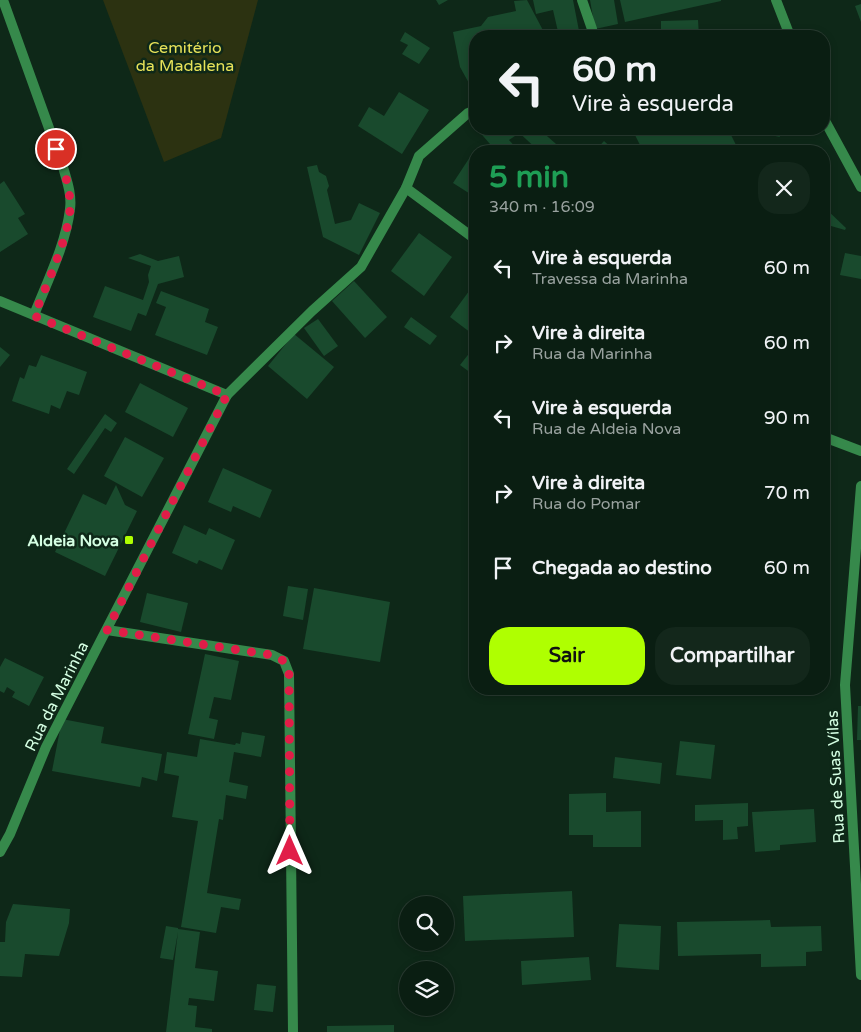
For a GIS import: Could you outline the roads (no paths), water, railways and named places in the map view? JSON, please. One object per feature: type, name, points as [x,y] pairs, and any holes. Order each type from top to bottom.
[{"type":"street","points":[[3,0],[63,167],[69,191],[70,208],[66,234],[34,316]]},
{"type":"street","points":[[582,0],[592,30]]},
{"type":"street","points":[[776,0],[788,30]]},
{"type":"street","name":"Rua da Marinha","points":[[0,852],[10,834],[46,747],[227,395],[312,311],[361,267],[406,188],[419,156],[469,113]]},
{"type":"street","points":[[830,130],[861,187]]},
{"type":"street","points":[[406,188],[469,235]]},
{"type":"street","points":[[0,301],[227,395]]},
{"type":"street","points":[[830,438],[861,451]]},
{"type":"street","name":"Rua de Suas Vílas","points":[[861,486],[858,559],[844,685],[861,976]]},
{"type":"street","points":[[107,630],[272,655],[284,661],[289,674],[293,1032]]},
{"type":"place","name":"Aldeia Nova","points":[[129,540]]},
{"type":"park label","name":"Cemitério da Madalena","points":[[185,56]]}]
